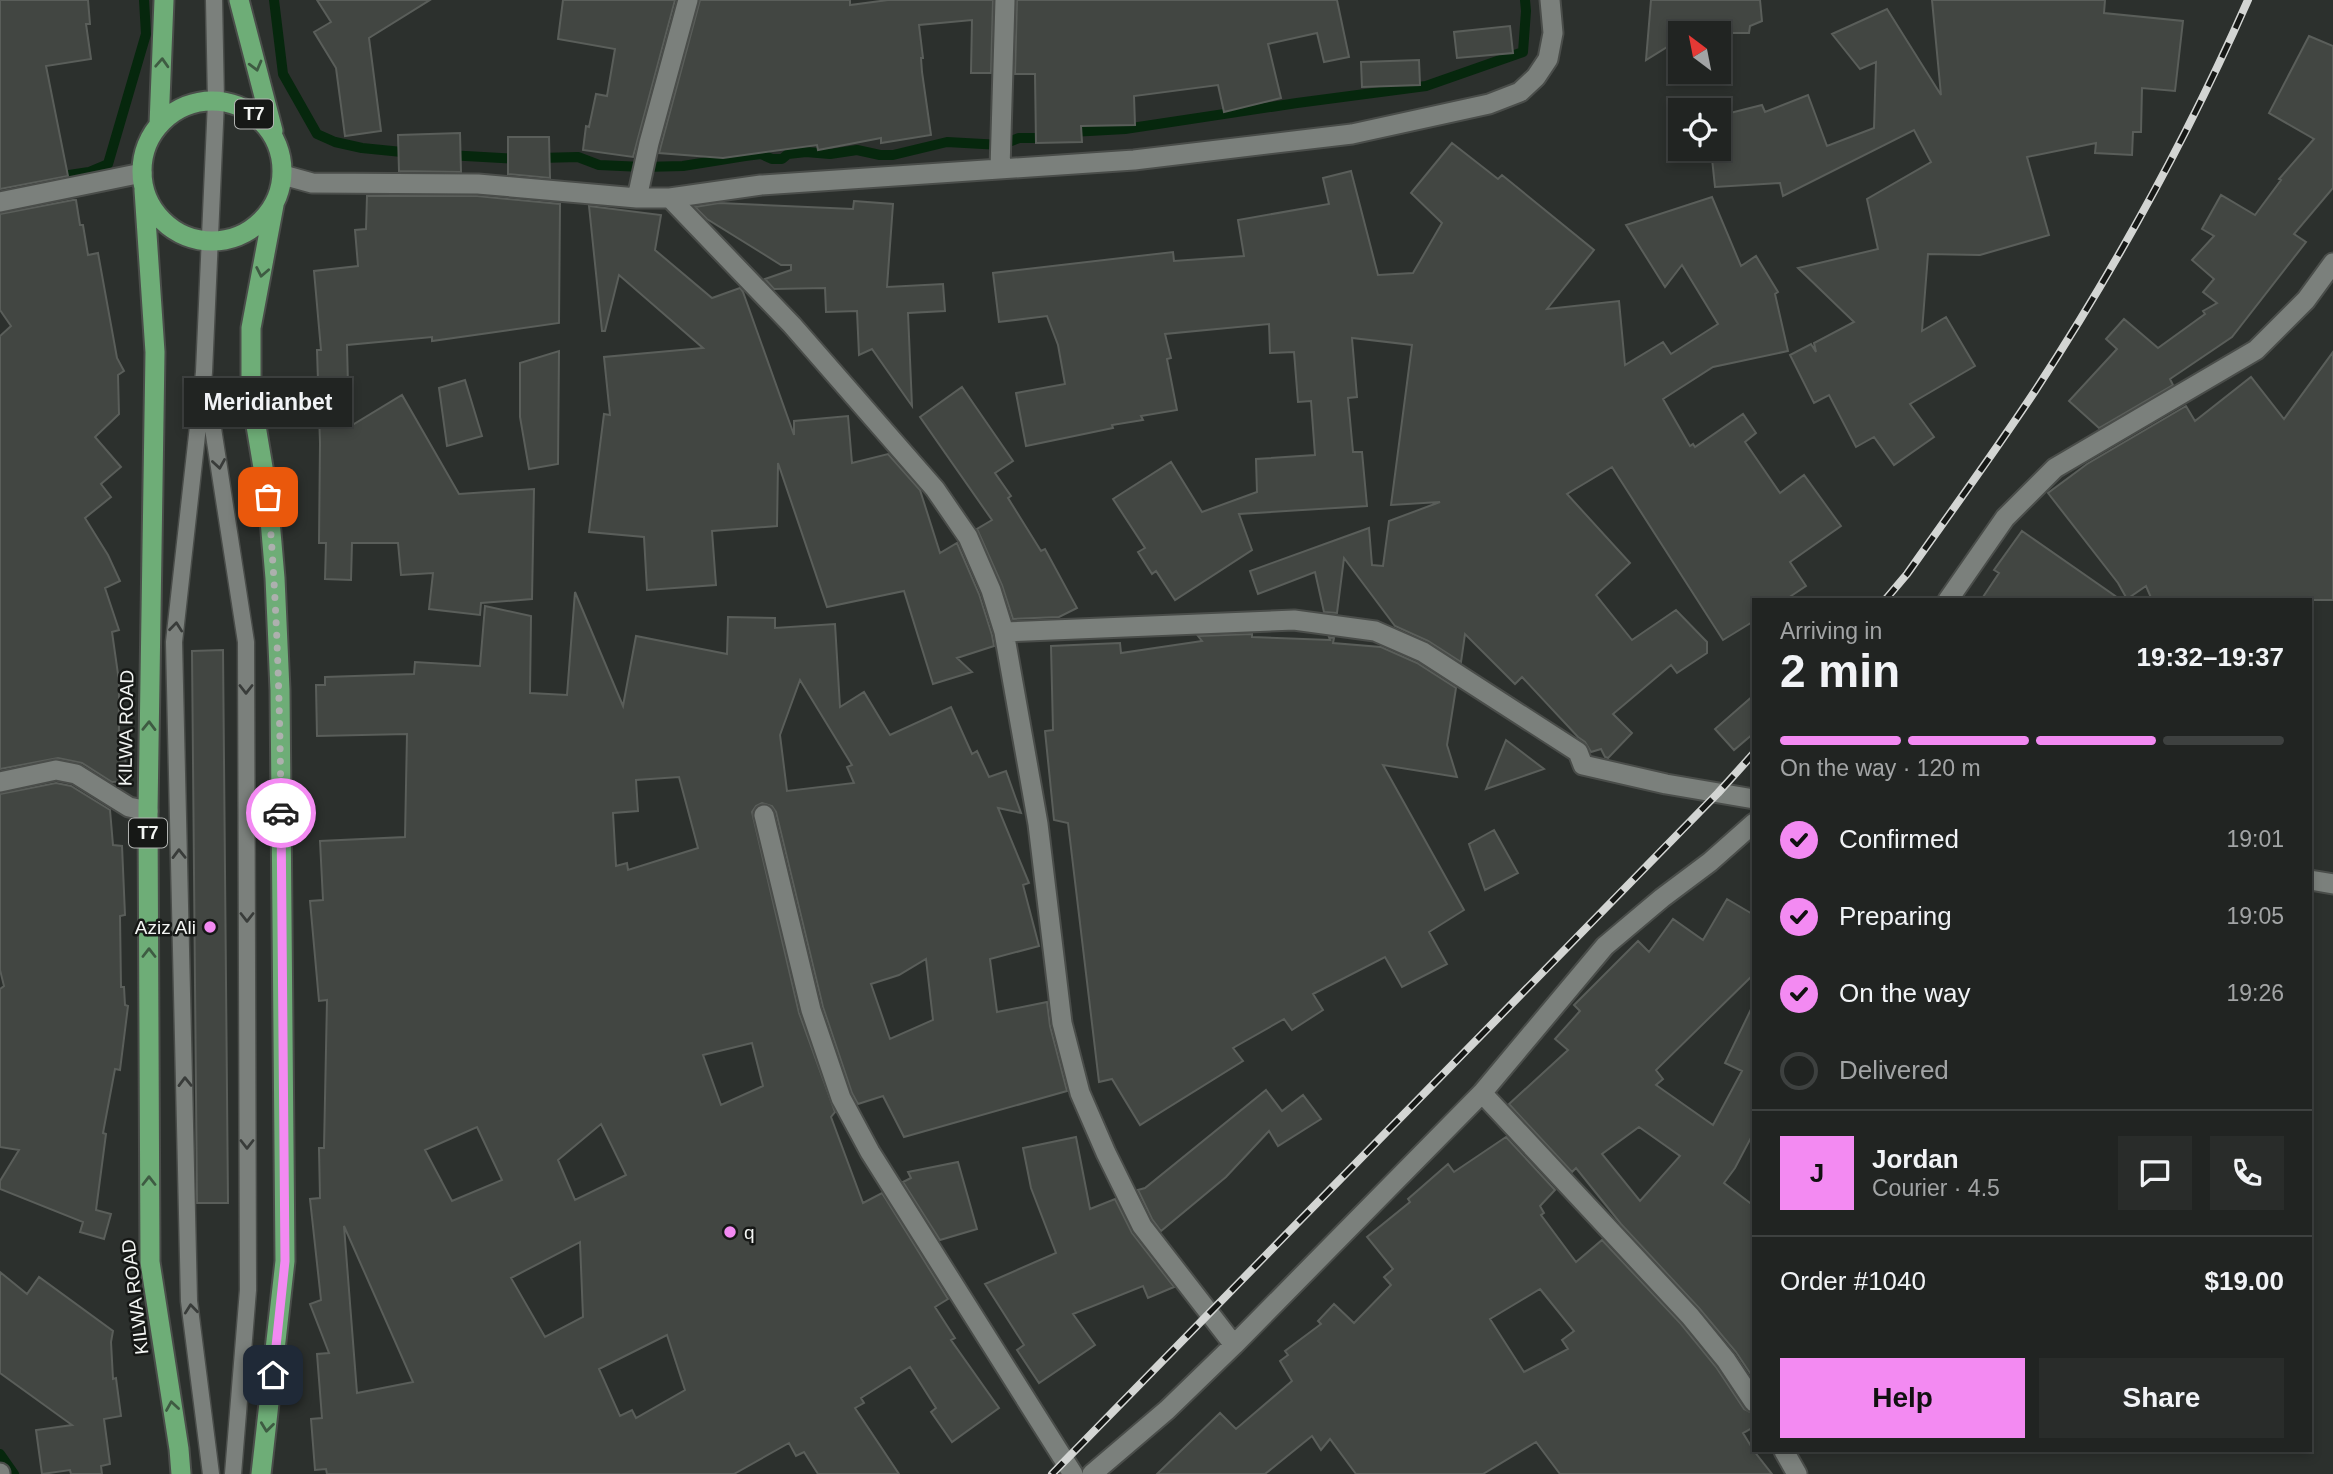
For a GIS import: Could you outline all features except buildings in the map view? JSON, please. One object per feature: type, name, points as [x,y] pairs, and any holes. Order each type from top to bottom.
[{"type":"highway","name":"T7","points":[[159,125],[164,0]]},
{"type":"highway","name":"T7","points":[[239,0],[281,156],[283,175],[274,205],[251,328],[251,396],[268,497],[275,578],[280,718],[285,1261],[261,1474]]},
{"type":"highway","name":"T7","points":[[274,205],[259,223],[239,236],[210,241],[192,239],[170,228],[154,212],[143,181],[143,156],[149,139],[159,125],[176,110],[197,102],[216,101],[242,107],[261,119],[275,137]]},
{"type":"highway","name":"KILWA ROAD","points":[[143,181],[155,352],[148,811],[150,1262],[181,1474]]},
{"type":"street","points":[[637,198],[688,0]]},
{"type":"street","points":[[1000,169],[1005,0]]},
{"type":"street","points":[[283,175],[312,183],[478,184],[637,198],[670,198],[761,185],[1134,160],[1352,134],[1489,104],[1520,92],[1536,78],[1548,59],[1553,33],[1550,0]]},
{"type":"street","points":[[0,202],[143,181]]},
{"type":"street","points":[[670,198],[792,325],[934,489],[968,537],[991,590],[1004,632],[1038,824],[1062,1023],[1080,1093],[1142,1226],[1234,1345]]},
{"type":"street","points":[[1949,598],[2005,518],[2055,468],[2256,350],[2305,300],[2333,263]]},
{"type":"street","points":[[1004,632],[1294,620],[1376,631],[1423,652],[1578,752],[1583,765],[1666,784],[1752,799]]},
{"type":"street","points":[[0,782],[56,771],[76,774],[129,807],[148,811]]},
{"type":"street","points":[[764,815],[811,1010],[841,1098],[870,1152],[1073,1474]]},
{"type":"street","points":[[1092,1474],[1167,1410],[1234,1345],[1482,1093],[1605,946],[1752,825]]},
{"type":"street","points":[[2312,880],[2333,884]]},
{"type":"street","points":[[1482,1093],[1690,1315],[1726,1360],[1752,1399]]},
{"type":"street","points":[[1785,1452],[1797,1474]]},
{"type":"lane","points":[[211,1474],[189,1301],[174,642],[204,372],[216,101],[214,0]]},
{"type":"lane","points":[[204,372],[246,642],[248,1290],[233,1474]]},
{"type":"waterway","points":[[56,177],[89,172],[108,164],[146,34],[144,0]]},
{"type":"waterway","points":[[274,0],[283,74],[317,134],[335,142],[362,148],[412,153]]},
{"type":"waterway","points":[[1071,132],[1125,129],[1426,86],[1523,52],[1525,0]]},
{"type":"waterway","points":[[539,158],[578,157],[599,165],[683,166],[761,154],[772,159],[806,152],[830,154],[857,150],[893,155],[947,142],[1001,145],[1019,138],[1046,138]]},
{"type":"waterway","points":[[448,155],[520,159]]},
{"type":"waterway","points":[[0,1454],[14,1474]]},
{"type":"railway","points":[[1887,598],[1907,574],[2004,437],[2094,297],[2176,151],[2248,0]]},
{"type":"railway","points":[[1052,1474],[1752,755]]},
{"type":"way so far","points":[[268,497],[280,690],[281,813]]},
{"type":"place","name":"Meridianbet","points":[[268,497]]},
{"type":"place","name":"Aziz Ali","points":[[210,927]]},
{"type":"place","name":"q","points":[[730,1232]]},
{"type":"route","points":[[273,1375],[285,1261],[281,813]]}]
